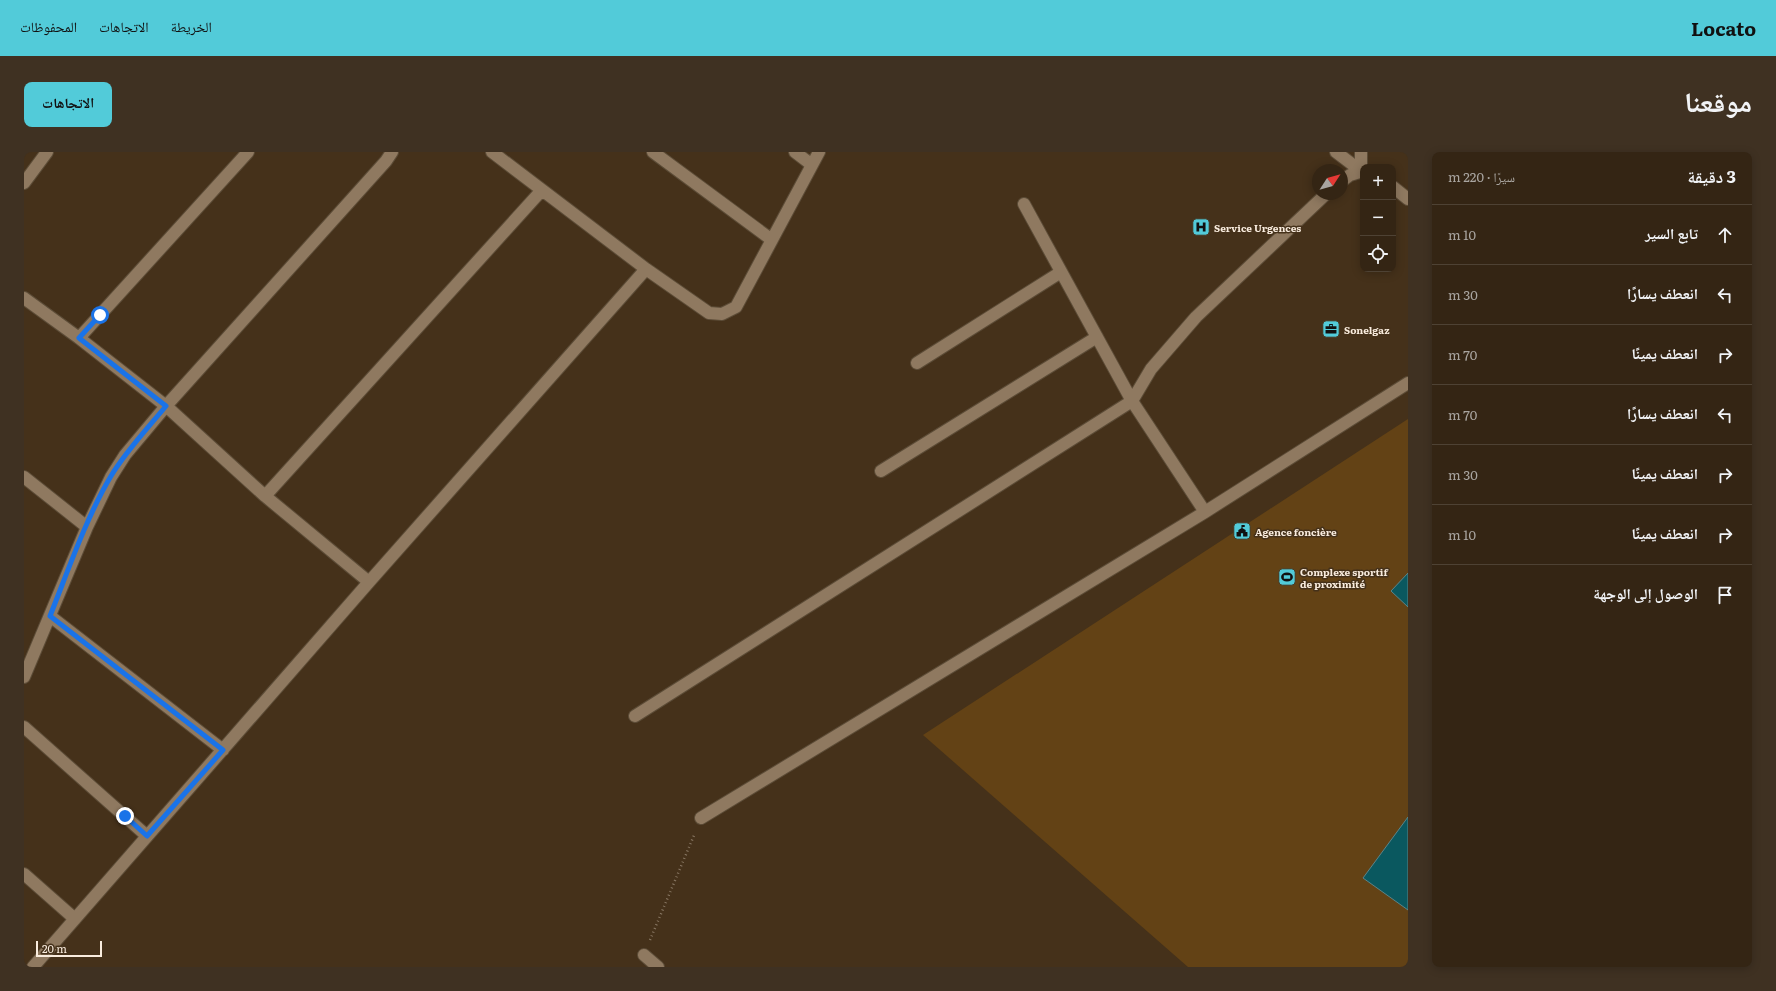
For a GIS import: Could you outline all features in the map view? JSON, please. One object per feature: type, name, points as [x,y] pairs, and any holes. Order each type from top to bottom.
[{"type":"street","points":[[24,183],[47,152]]},
{"type":"street","points":[[79,338],[248,152]]},
{"type":"street","points":[[24,677],[87,527],[110,477],[121,460],[166,406],[386,161],[392,152]]},
{"type":"street","points":[[492,152],[646,269],[709,313],[722,314],[736,307],[819,152]]},
{"type":"street","points":[[653,152],[772,240]]},
{"type":"street","points":[[795,152],[812,165]]},
{"type":"street","points":[[1336,152],[1360,170]]},
{"type":"street","points":[[1361,152],[1362,164]]},
{"type":"street","points":[[1348,177],[1360,172]]},
{"type":"street","points":[[265,496],[542,190]]},
{"type":"street","points":[[1396,190],[1408,199]]},
{"type":"street","points":[[635,716],[1132,401],[1151,369],[1196,317],[1320,200]]},
{"type":"street","points":[[1024,204],[1132,401],[1205,512]]},
{"type":"street","points":[[33,967],[369,582],[646,269]]},
{"type":"street","points":[[917,363],[1061,272]]},
{"type":"street","points":[[24,298],[79,338],[166,406],[265,496],[369,582]]},
{"type":"street","points":[[881,471],[1097,337]]},
{"type":"street","points":[[701,818],[1205,512],[1408,383]]},
{"type":"street","points":[[24,477],[87,527]]},
{"type":"street","points":[[50,616],[223,750]]},
{"type":"street","points":[[24,727],[147,836]]},
{"type":"street","points":[[24,874],[75,919]]},
{"type":"street","points":[[644,955],[658,967]]},
{"type":"path","points":[[644,955],[701,818]]},
{"type":"shaded area","name":"Complexe sportif de proximité","points":[[1408,419],[1408,967],[1188,967],[923,735]]},
{"type":"building","points":[[1408,573],[1408,607],[1391,591]]},
{"type":"building","points":[[1408,817],[1408,910],[1363,878]]},
{"type":"place","name":"Service Urgences","points":[[1201,227]]},
{"type":"place","name":"Sonelgaz","points":[[1331,329]]},
{"type":"place","name":"Agence foncière","points":[[1242,531]]},
{"type":"place","name":"Complexe sportif de proximité","points":[[1287,577]]},
{"type":"route","points":[[100,315],[79,338],[166,406],[125,455],[110,477],[87,527],[50,616],[223,750],[147,836],[125,816]]}]
